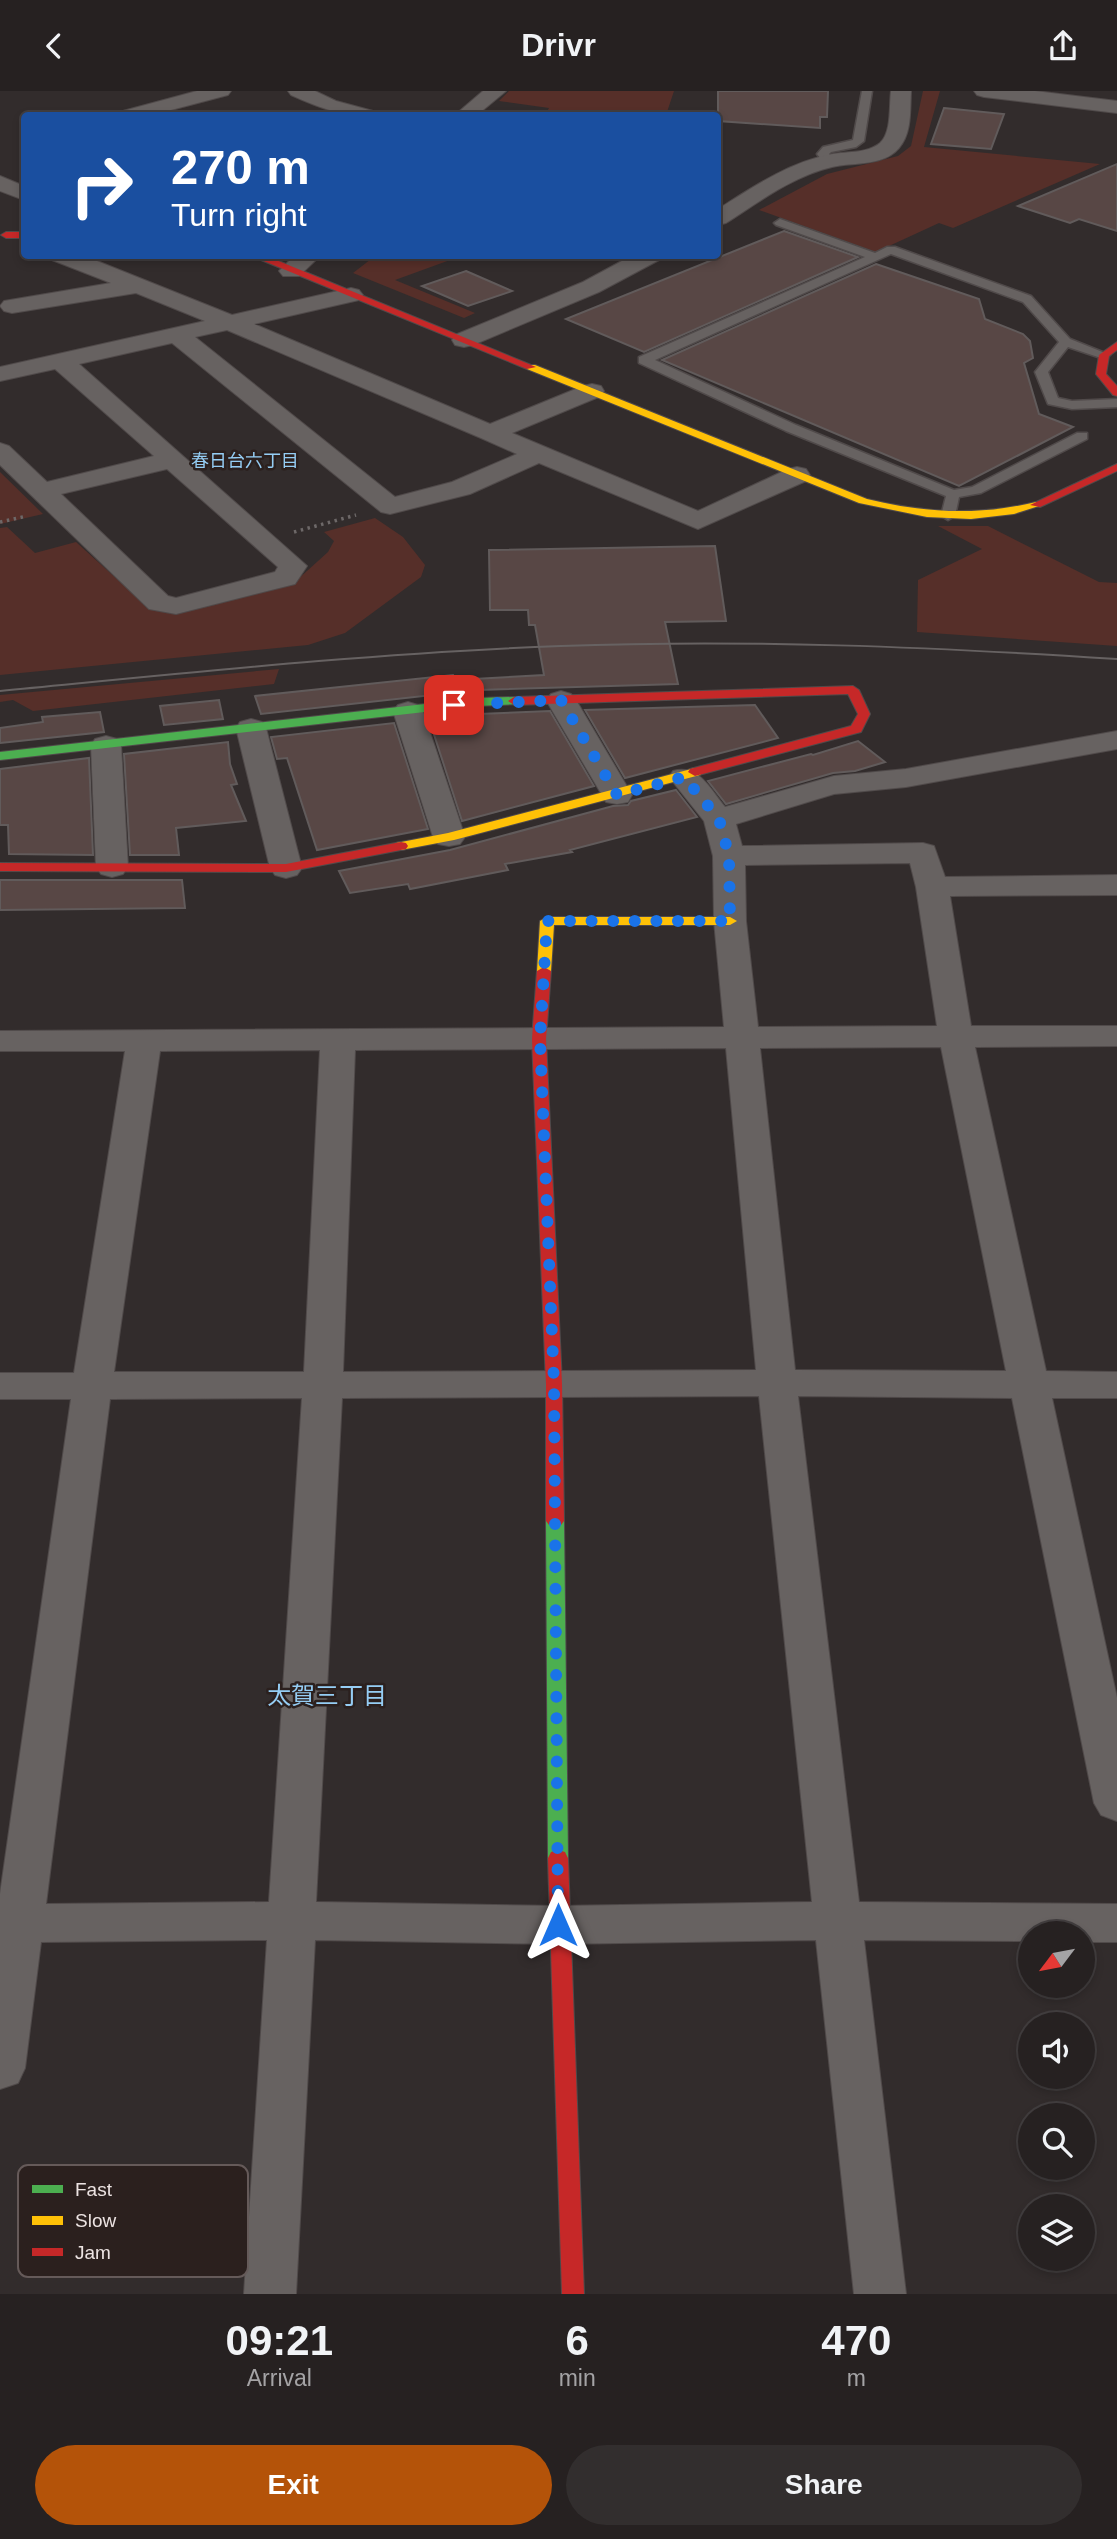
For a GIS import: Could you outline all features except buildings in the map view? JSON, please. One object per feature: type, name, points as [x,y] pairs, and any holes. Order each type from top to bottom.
[{"type":"street","points":[[140,110],[220,91]]},
{"type":"street","points":[[298,91],[346,112]]},
{"type":"street","points":[[469,112],[496,91]]},
{"type":"street","points":[[721,216],[796,173],[890,147],[895,137],[901,91]]},
{"type":"street","points":[[984,91],[1074,96],[1117,107]]},
{"type":"street","points":[[0,183],[21,193]]},
{"type":"street","points":[[70,259],[229,322],[698,520],[797,475]]},
{"type":"street","points":[[263,259],[881,507],[948,516],[1016,511],[1058,497],[1117,467]]},
{"type":"street","points":[[291,271],[305,259]]},
{"type":"street","points":[[464,340],[591,287],[644,259]]},
{"type":"street","points":[[6,308],[140,286]]},
{"type":"street","points":[[0,373],[351,295]]},
{"type":"street","points":[[176,334],[390,506],[461,488],[538,454]]},
{"type":"street","points":[[1111,350],[1101,374],[1117,393]]},
{"type":"street","points":[[0,451],[159,603],[176,606],[285,577],[293,566],[60,360]]},
{"type":"street","points":[[491,433],[592,391]]},
{"type":"street","points":[[42,491],[172,460]]},
{"type":"street","points":[[0,756],[478,702],[852,690],[864,713],[856,730],[617,795],[449,837],[286,868],[0,867]]},
{"type":"street","points":[[561,700],[617,795]]},
{"type":"street","points":[[408,711],[449,837]]},
{"type":"street","points":[[251,728],[286,868]]},
{"type":"street","points":[[719,819],[811,789],[878,777],[906,778],[1117,740]]},
{"type":"street","points":[[106,745],[112,867]]},
{"type":"street","points":[[684,777],[719,819],[729,856],[730,921],[777,1383],[880,2294]]},
{"type":"street","points":[[729,856],[923,853],[932,887],[956,1038],[1117,1803]]},
{"type":"street","points":[[932,887],[1117,885]]},
{"type":"street","points":[[573,2294],[558,1925],[554,1384],[540,1039],[547,921],[730,921]]},
{"type":"street","points":[[0,1041],[1117,1036]]},
{"type":"street","points":[[270,2294],[323,1386],[338,1038]]},
{"type":"street","points":[[0,2067],[9,1923],[144,1040]]},
{"type":"street","points":[[0,1386],[777,1383],[1117,1385]]},
{"type":"street","points":[[9,1923],[1117,1923]]},
{"type":"lane","points":[[829,162],[823,154],[827,149],[852,145],[858,141],[867,91]]},
{"type":"lane","points":[[780,223],[876,257]]},
{"type":"lane","points":[[1082,436],[976,490],[953,494],[791,428],[644,360],[891,250],[1027,299],[1066,342],[1111,350]]},
{"type":"lane","points":[[1066,342],[1041,372],[1053,401],[1072,405],[1117,403]]},
{"type":"lane","points":[[948,516],[953,494]]},
{"type":"path","points":[[266,540],[390,506]]},
{"type":"shaded area","points":[[509,91],[674,91],[667,112],[547,112],[549,108],[499,101]]},
{"type":"shaded area","points":[[923,91],[940,91],[924,147],[1100,164],[953,228],[939,223],[876,252],[759,210],[827,174],[898,156],[911,146]]},
{"type":"shaded area","points":[[371,259],[453,259],[395,280],[475,313],[464,318],[353,273]]},
{"type":"shaded area","points":[[0,472],[43,514],[0,524]]},
{"type":"shaded area","points":[[375,518],[403,537],[425,565],[421,577],[345,633],[308,645],[0,675],[0,528],[7,527],[35,553],[76,542],[148,607],[297,580],[328,552],[334,541],[324,532]]},
{"type":"shaded area","points":[[938,526],[988,526],[1099,582],[1117,583],[1117,646],[917,632],[918,580],[982,549]]},
{"type":"shaded area","points":[[279,669],[274,684],[33,711],[13,700],[0,702],[0,695]]},
{"type":"tram line","points":[[0,691],[350,659],[491,649],[630,644],[839,645],[1117,659]]},
{"type":"traffic: fast","points":[[0,756],[478,702],[514,701]]},
{"type":"traffic: fast","points":[[555,1521],[558,1858]]},
{"type":"traffic: slow","points":[[531,367],[863,501],[906,511],[949,516],[993,515],[1036,505]]},
{"type":"traffic: slow","points":[[401,846],[449,837],[695,772]]},
{"type":"traffic: slow","points":[[544,971],[547,921],[730,921]]},
{"type":"traffic: jam","points":[[6,235],[21,235]]},
{"type":"traffic: jam","points":[[264,259],[531,367]]},
{"type":"traffic: jam","points":[[1117,345],[1104,355],[1101,374],[1117,393]]},
{"type":"traffic: jam","points":[[1036,505],[1117,467]]},
{"type":"traffic: jam","points":[[514,701],[853,690],[864,714],[856,729],[695,772]]},
{"type":"traffic: jam","points":[[0,867],[286,868],[401,846]]},
{"type":"traffic: jam","points":[[544,971],[539,1039],[554,1384],[555,1521]]},
{"type":"traffic: jam","points":[[558,1858],[573,2294]]},
{"type":"district","name":"春日台六丁目","points":[[245,461]]},
{"type":"district","name":"太賀三丁目","points":[[327,1696]]},
{"type":"route","points":[[454,705],[561,700],[617,795],[684,777],[719,819],[729,856],[730,921],[547,921],[540,1039],[554,1384],[558,1925]]}]
